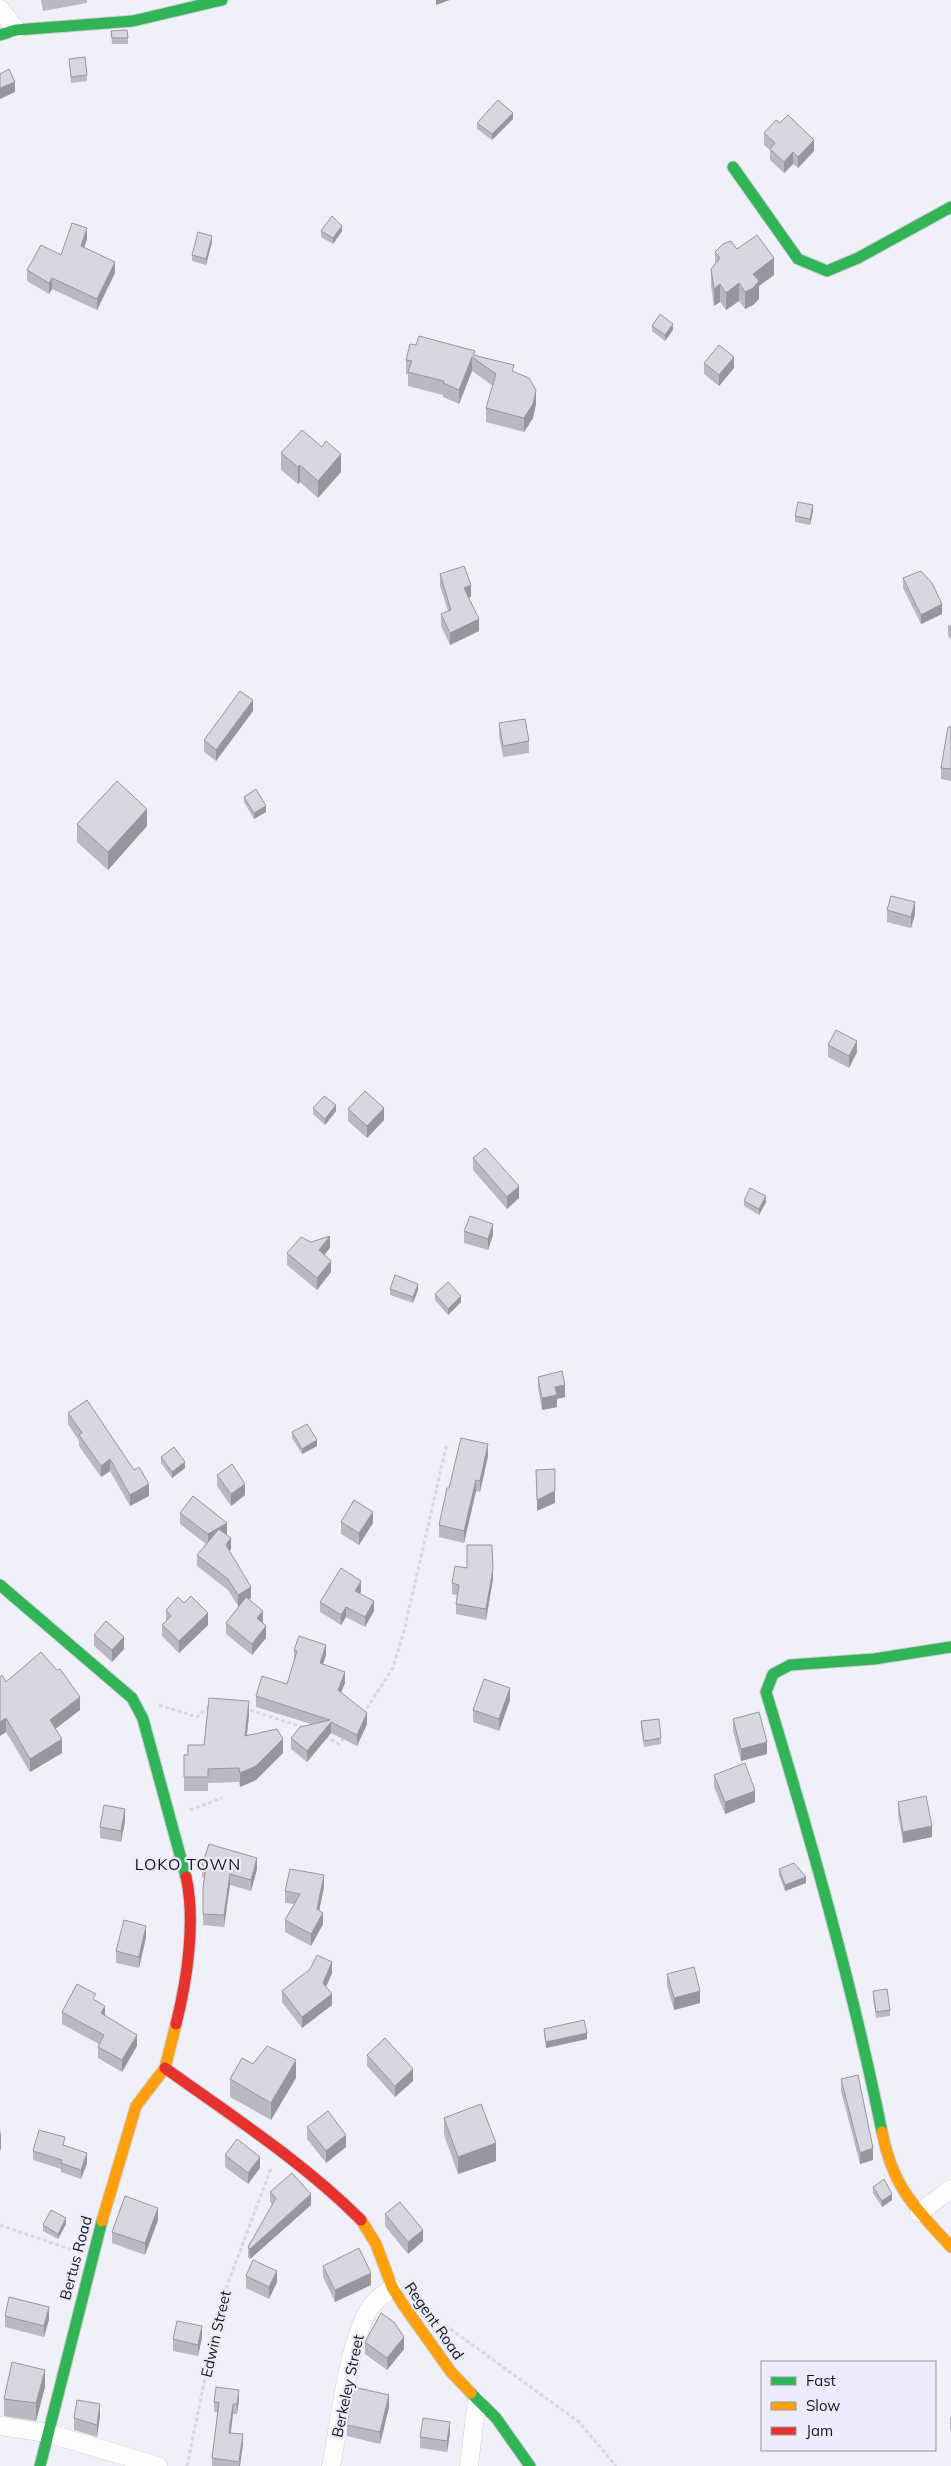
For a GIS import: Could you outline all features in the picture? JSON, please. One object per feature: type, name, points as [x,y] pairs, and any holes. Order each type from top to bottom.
[{"type":"street","points":[[0,9],[8,33],[133,21],[222,0]]},
{"type":"street","points":[[733,167],[798,258],[828,270],[858,258],[951,207]]},
{"type":"street","points":[[0,1585],[132,1698],[143,1719],[171,1817],[188,1887],[189,1932],[182,2005],[165,2068]]},
{"type":"street","points":[[951,1646],[874,1659],[790,1665],[777,1669],[768,1679],[766,1692],[804,1820],[831,1921],[870,2071],[888,2161],[908,2200],[951,2247]]},
{"type":"street","name":"Regent Road","points":[[165,2068],[278,2149],[343,2202],[361,2220],[376,2244],[392,2287],[451,2372],[504,2428],[530,2466]]},
{"type":"street","name":"Bertus Road","points":[[40,2466],[91,2257],[136,2106],[165,2068]]},
{"type":"street","points":[[919,2213],[951,2189]]},
{"type":"street","name":"Berkeley Street","points":[[331,2466],[352,2357],[360,2329],[373,2303],[392,2287]]},
{"type":"street","points":[[469,2466],[477,2400]]},
{"type":"street","points":[[0,2426],[47,2433],[158,2466]]},
{"type":"path","points":[[357,1722],[370,1707],[393,1668],[404,1631],[447,1443]]},
{"type":"path","points":[[132,1698],[197,1716],[210,1705],[218,1703]]},
{"type":"path","points":[[235,1704],[304,1728]]},
{"type":"path","points":[[322,1734],[339,1744],[351,1729]]},
{"type":"path","points":[[171,1817],[222,1798]]},
{"type":"path","name":"Edwin Street","points":[[187,2466],[220,2305],[278,2149]]},
{"type":"path","points":[[0,2225],[91,2257]]},
{"type":"path","points":[[441,2321],[579,2422],[616,2466]]},
{"type":"building","points":[[127,30],[128,38],[112,38],[111,31]]},
{"type":"building","points":[[85,57],[87,75],[71,77],[69,59]]},
{"type":"building","points":[[9,69],[15,82],[0,88],[0,74]]},
{"type":"building","points":[[498,100],[513,113],[492,134],[477,123]]},
{"type":"building","points":[[788,115],[814,140],[798,157],[793,152],[784,162],[770,149],[775,143],[764,133],[776,120],[780,123]]},
{"type":"building","points":[[332,216],[342,226],[333,238],[321,231]]},
{"type":"building","points":[[72,223],[87,228],[81,246],[115,262],[97,299],[52,278],[49,283],[27,270],[41,245],[61,255]]},
{"type":"building","points":[[198,232],[212,236],[206,259],[192,255]]},
{"type":"building","points":[[757,235],[774,258],[753,274],[759,281],[753,288],[745,292],[739,283],[726,293],[720,284],[714,289],[711,269],[720,258],[715,252],[723,244],[731,241],[737,249]]},
{"type":"building","points":[[660,314],[673,324],[665,335],[652,326]]},
{"type":"building","points":[[419,336],[475,351],[473,355],[514,365],[512,371],[529,378],[536,390],[533,404],[524,418],[486,408],[496,374],[472,357],[459,390],[443,383],[444,381],[408,372],[412,361],[406,360],[410,344],[416,345]]},
{"type":"building","points":[[719,345],[734,357],[719,375],[704,363]]},
{"type":"building","points":[[302,430],[322,447],[326,441],[341,454],[318,481],[300,465],[298,467],[281,453]]},
{"type":"building","points":[[798,502],[813,505],[810,519],[795,516]]},
{"type":"building","points":[[464,566],[471,585],[464,588],[479,619],[450,633],[441,614],[451,610],[440,574]]},
{"type":"building","points":[[921,571],[932,583],[942,604],[921,615],[903,578]]},
{"type":"building","points":[[240,691],[253,700],[216,750],[204,740]]},
{"type":"building","points":[[525,719],[529,741],[503,746],[499,723]]},
{"type":"building","points":[[948,727],[951,727],[951,769],[941,768]]},
{"type":"building","points":[[117,781],[147,809],[108,852],[77,824]]},
{"type":"building","points":[[256,789],[266,806],[254,813],[244,797]]},
{"type":"building","points":[[891,896],[915,902],[911,917],[887,910]]},
{"type":"building","points":[[836,1030],[857,1041],[849,1056],[828,1045]]},
{"type":"building","points":[[365,1091],[384,1108],[367,1126],[348,1109]]},
{"type":"building","points":[[324,1096],[336,1105],[325,1119],[313,1108]]},
{"type":"building","points":[[485,1148],[519,1186],[507,1197],[473,1158]]},
{"type":"building","points":[[750,1188],[766,1196],[759,1209],[744,1201]]},
{"type":"building","points":[[470,1216],[493,1224],[488,1239],[464,1231]]},
{"type":"building","points":[[330,1236],[319,1250],[331,1261],[317,1278],[287,1253],[301,1237],[311,1242]]},
{"type":"building","points":[[395,1275],[418,1284],[413,1297],[390,1289]]},
{"type":"building","points":[[448,1282],[461,1296],[448,1309],[435,1294]]},
{"type":"building","points":[[562,1371],[565,1385],[555,1387],[557,1395],[542,1398],[538,1377]]},
{"type":"building","points":[[87,1400],[134,1470],[139,1467],[149,1484],[130,1495],[110,1459],[101,1466],[79,1435],[82,1433],[68,1413]]},
{"type":"building","points":[[307,1424],[317,1440],[302,1449],[292,1432]]},
{"type":"building","points":[[461,1438],[488,1444],[480,1481],[476,1480],[464,1531],[439,1525]]},
{"type":"building","points":[[174,1447],[185,1462],[172,1472],[161,1457]]},
{"type":"building","points":[[232,1464],[245,1484],[231,1494],[217,1475]]},
{"type":"building","points":[[555,1469],[555,1491],[537,1500],[536,1470]]},
{"type":"building","points":[[193,1496],[227,1523],[208,1534],[180,1513]]},
{"type":"building","points":[[354,1500],[373,1512],[359,1533],[341,1522]]},
{"type":"building","points":[[219,1529],[231,1538],[226,1545],[251,1587],[238,1595],[228,1579],[197,1555]]},
{"type":"building","points":[[467,1545],[492,1545],[493,1569],[486,1609],[456,1604],[459,1585],[452,1583],[455,1566],[467,1568]]},
{"type":"building","points":[[341,1568],[361,1581],[355,1591],[374,1601],[365,1617],[346,1607],[341,1615],[320,1602]]},
{"type":"building","points":[[191,1596],[208,1613],[179,1641],[162,1625],[171,1616],[166,1610],[178,1597],[184,1603]]},
{"type":"building","points":[[246,1597],[263,1611],[257,1618],[266,1626],[252,1644],[226,1623]]},
{"type":"building","points":[[106,1621],[124,1637],[112,1650],[94,1635]]},
{"type":"building","points":[[299,1636],[326,1645],[320,1663],[345,1672],[338,1690],[367,1713],[357,1735],[331,1722],[307,1751],[291,1738],[300,1727],[330,1720],[256,1696],[262,1676],[287,1684],[297,1651],[294,1650]]},
{"type":"building","points":[[41,1652],[57,1670],[60,1669],[80,1697],[50,1720],[62,1739],[30,1759],[6,1718],[0,1722],[0,1677],[2,1675],[6,1682]]},
{"type":"building","points":[[484,1679],[510,1688],[499,1719],[473,1710]]},
{"type":"building","points":[[209,1698],[249,1701],[245,1736],[277,1729],[283,1739],[256,1766],[240,1773],[239,1768],[208,1769],[208,1777],[184,1777],[184,1755],[188,1755],[188,1745],[204,1745]]},
{"type":"building","points":[[759,1712],[767,1742],[741,1749],[733,1719]]},
{"type":"building","points":[[659,1719],[661,1738],[644,1741],[641,1721]]},
{"type":"building","points":[[745,1763],[755,1791],[725,1802],[714,1775]]},
{"type":"building","points":[[926,1796],[932,1826],[903,1832],[898,1802]]},
{"type":"building","points":[[104,1805],[125,1809],[121,1831],[100,1827]]},
{"type":"building","points":[[209,1844],[257,1858],[251,1880],[230,1874],[224,1915],[203,1914],[203,1888],[206,1867],[202,1865]]},
{"type":"building","points":[[794,1863],[806,1877],[785,1885],[779,1869]]},
{"type":"building","points":[[290,1869],[324,1875],[317,1909],[323,1913],[311,1934],[285,1920],[300,1894],[285,1891]]},
{"type":"building","points":[[124,1920],[146,1926],[139,1957],[116,1951]]},
{"type":"building","points":[[317,1955],[332,1962],[323,1983],[332,1994],[302,2017],[282,1991],[310,1969]]},
{"type":"building","points":[[694,1967],[700,1991],[674,1998],[667,1974]]},
{"type":"building","points":[[77,1984],[96,1994],[93,1999],[105,2006],[101,2013],[137,2035],[122,2060],[98,2047],[104,2035],[62,2012]]},
{"type":"building","points":[[887,1989],[890,2010],[876,2012],[873,1991]]},
{"type":"building","points":[[584,2020],[587,2033],[546,2042],[544,2029]]},
{"type":"building","points":[[385,2038],[413,2069],[395,2086],[367,2055]]},
{"type":"building","points":[[267,2046],[296,2060],[271,2103],[230,2079],[242,2058],[253,2064]]},
{"type":"building","points":[[858,2075],[873,2148],[860,2153],[841,2079]]},
{"type":"building","points":[[481,2104],[496,2143],[458,2157],[444,2118]]},
{"type":"building","points":[[328,2111],[346,2135],[326,2151],[307,2127]]},
{"type":"building","points":[[39,2130],[65,2137],[63,2145],[87,2153],[81,2170],[61,2163],[62,2160],[33,2151]]},
{"type":"building","points":[[237,2139],[260,2157],[248,2173],[225,2155]]},
{"type":"building","points":[[292,2173],[311,2194],[250,2249],[248,2247],[276,2198],[270,2192]]},
{"type":"building","points":[[884,2179],[892,2194],[882,2201],[873,2187]]},
{"type":"building","points":[[125,2196],[158,2208],[145,2243],[112,2232]]},
{"type":"building","points":[[400,2202],[423,2230],[408,2242],[385,2214]]},
{"type":"building","points":[[51,2210],[66,2218],[58,2234],[43,2225]]},
{"type":"building","points":[[359,2248],[371,2273],[335,2290],[323,2266]]},
{"type":"building","points":[[253,2260],[277,2271],[269,2287],[246,2276]]},
{"type":"building","points":[[9,2297],[49,2307],[44,2326],[5,2316]]},
{"type":"building","points":[[381,2313],[394,2322],[404,2337],[387,2358],[365,2342]]},
{"type":"building","points":[[177,2321],[202,2326],[198,2345],[173,2339]]},
{"type":"building","points":[[12,2362],[45,2370],[36,2403],[4,2399]]},
{"type":"building","points":[[216,2387],[239,2390],[237,2404],[233,2404],[229,2433],[243,2434],[239,2462],[212,2458],[219,2402],[214,2402]]},
{"type":"building","points":[[354,2387],[389,2395],[380,2432],[347,2425]]},
{"type":"building","points":[[77,2400],[100,2404],[97,2425],[74,2418]]},
{"type":"building","points":[[423,2418],[450,2422],[447,2441],[420,2437]]},
{"type":"traffic: fast","points":[[0,35],[16,30],[133,21],[222,0]]},
{"type":"traffic: fast","points":[[733,167],[798,259],[827,271],[858,258],[951,207]]},
{"type":"traffic: fast","points":[[0,1585],[132,1698],[143,1719],[186,1877]]},
{"type":"traffic: fast","points":[[882,2132],[844,1966],[766,1692],[773,1674],[790,1665],[874,1659],[951,1647]]},
{"type":"traffic: fast","points":[[40,2466],[102,2221]]},
{"type":"traffic: fast","points":[[471,2393],[496,2418],[530,2466]]},
{"type":"traffic: slow","points":[[102,2221],[136,2106],[165,2068],[176,2024]]},
{"type":"traffic: slow","points":[[882,2132],[892,2168],[899,2182],[926,2220],[951,2247]]},
{"type":"traffic: slow","points":[[361,2220],[376,2244],[392,2287],[404,2306],[451,2372],[471,2393]]},
{"type":"traffic: jam","points":[[176,2024],[184,1989],[189,1950],[190,1912],[186,1877]]},
{"type":"traffic: jam","points":[[165,2068],[291,2159],[361,2220]]},
{"type":"district","name":"LOKO TOWN","points":[[188,1864]]}]
